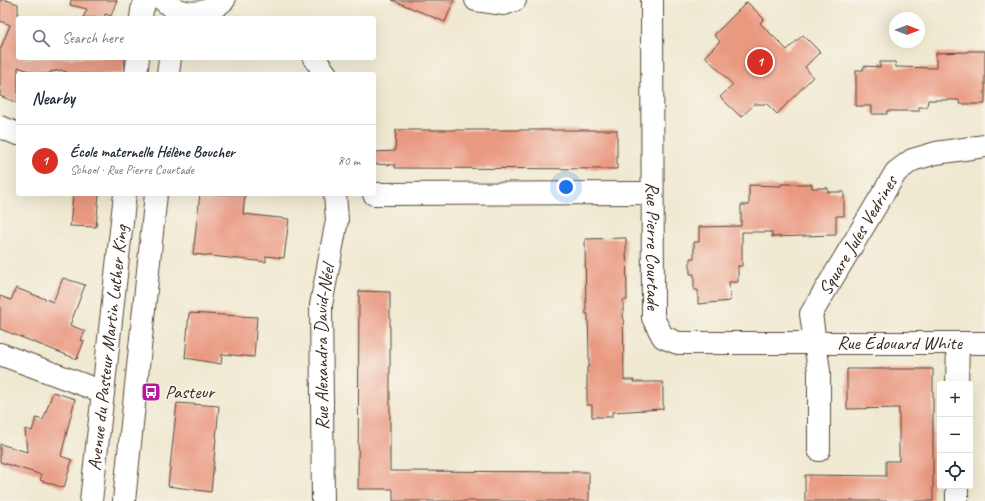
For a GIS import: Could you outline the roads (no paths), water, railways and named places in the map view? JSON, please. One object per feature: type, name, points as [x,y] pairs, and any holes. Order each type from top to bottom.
[{"type":"street","points":[[141,16],[146,0]]},
{"type":"street","points":[[163,0],[181,15],[224,8]]},
{"type":"street","points":[[476,0],[504,4],[515,0]]},
{"type":"street","name":"Rue Pierre Courtade","points":[[652,0],[653,318],[663,337],[678,343],[814,342]]},
{"type":"street","points":[[136,72],[138,60]]},
{"type":"street","points":[[168,72],[170,60]]},
{"type":"street","points":[[316,60],[324,72]]},
{"type":"street","points":[[0,127],[16,133]]},
{"type":"street","name":"Square Jules Vedrines","points":[[819,450],[819,370],[810,314],[896,172],[912,160],[936,153],[985,146]]},
{"type":"street","points":[[376,194],[652,193]]},
{"type":"street","name":"Avenue du Pasteur Martin Luther King","points":[[91,501],[125,196]]},
{"type":"street","name":"Avenue du Pasteur Martin Luther King","points":[[124,501],[156,196]]},
{"type":"street","name":"Rue Alexandra David-Néel","points":[[323,501],[321,305],[337,220],[335,196]]},
{"type":"street","name":"Rue Édouard White","points":[[814,342],[985,343]]},
{"type":"street","points":[[957,381],[958,343]]},
{"type":"street","points":[[0,354],[104,392]]},
{"type":"street","points":[[957,489],[957,501]]},
{"type":"place","name":"École maternelle Hélène Boucher","points":[[760,62]]},
{"type":"place","name":"Pasteur","points":[[151,392]]}]
